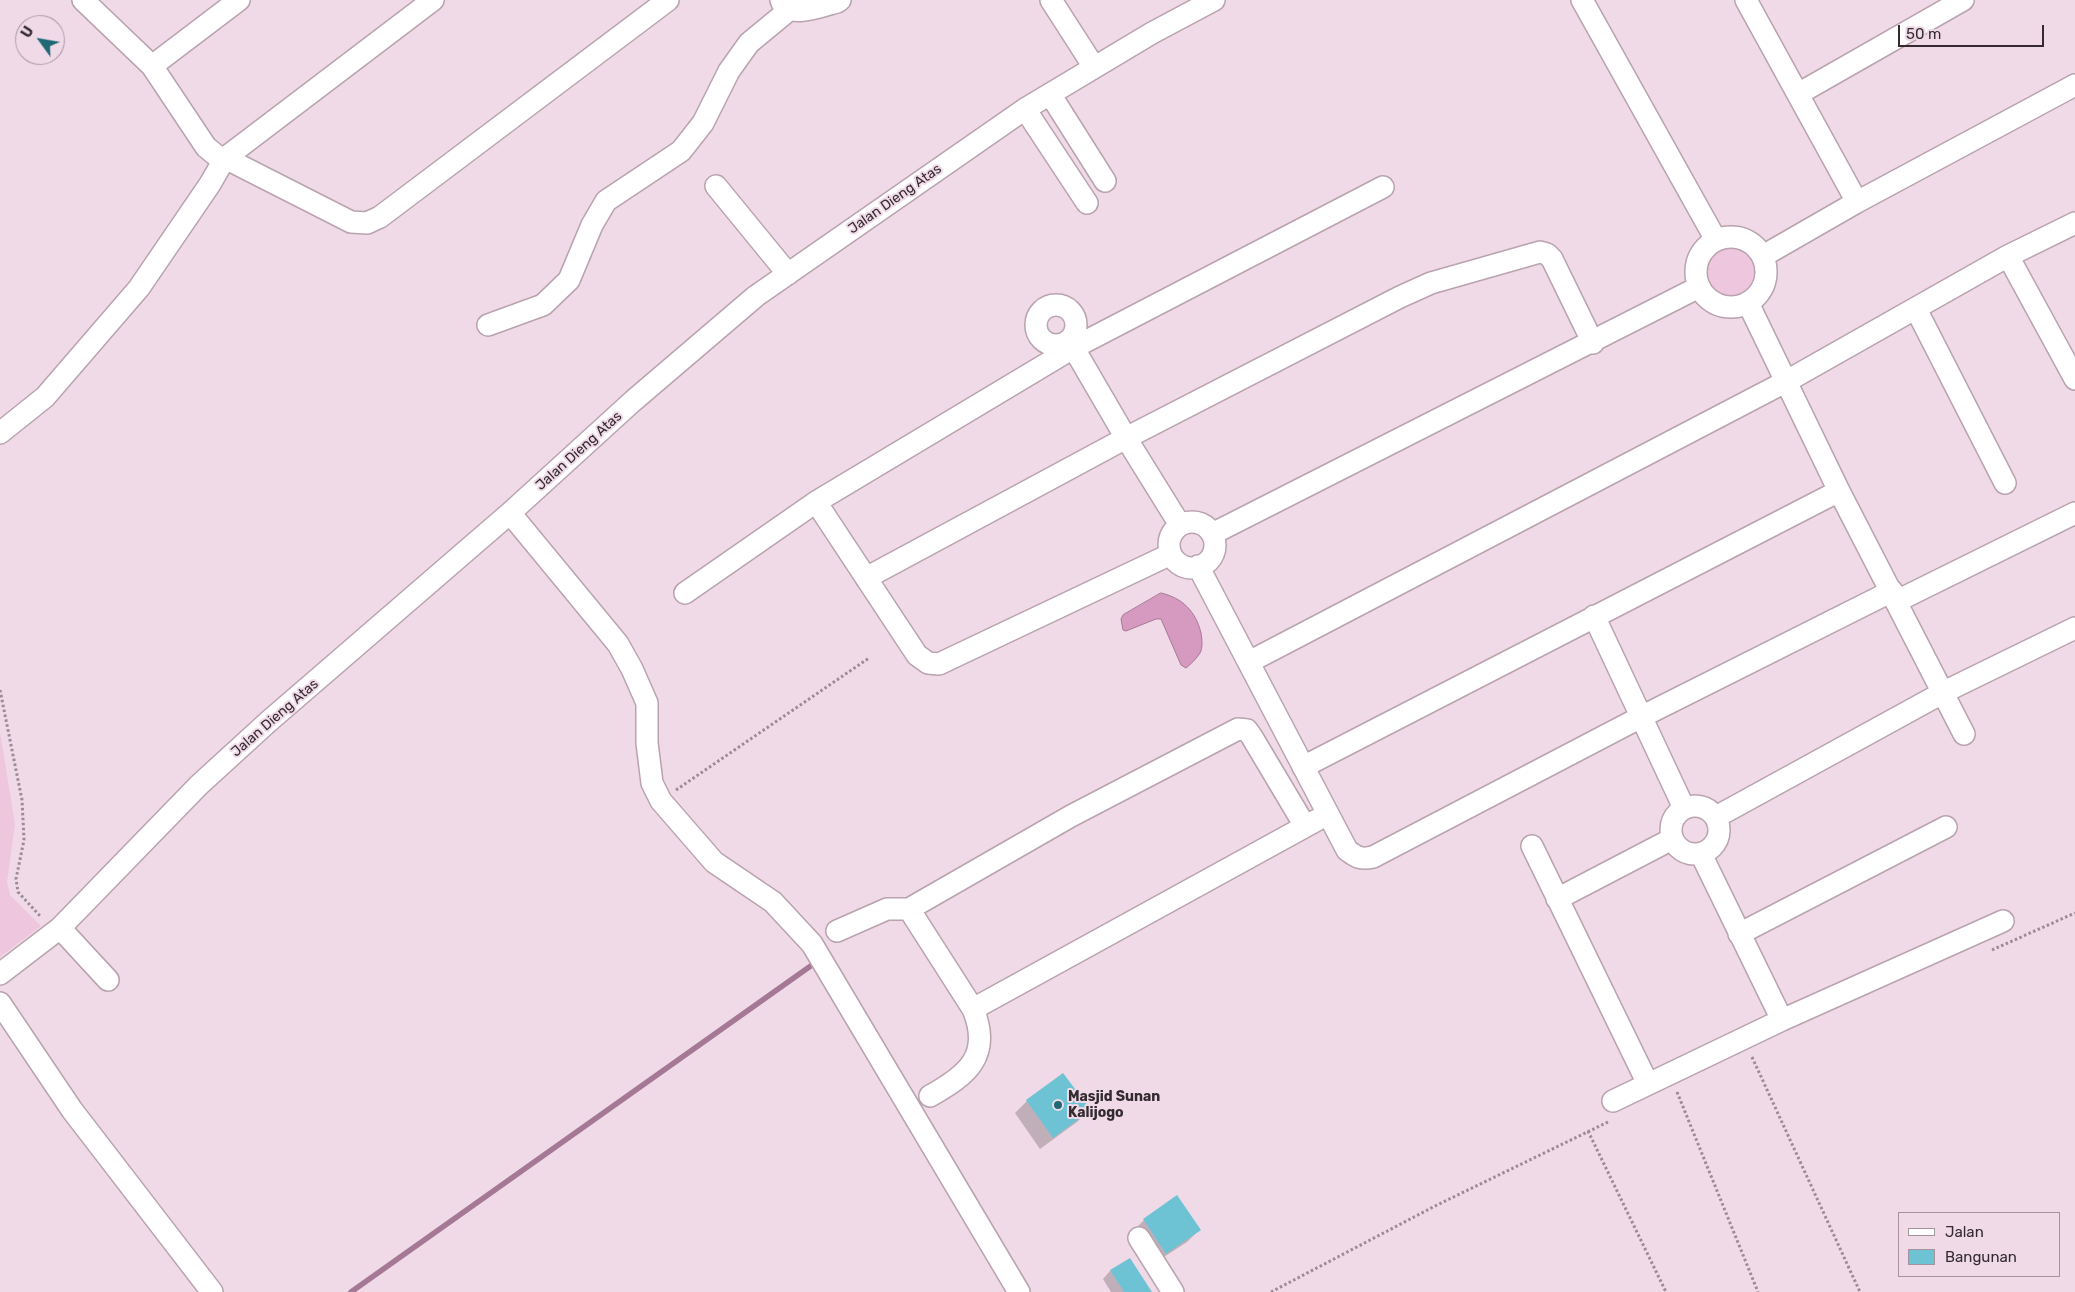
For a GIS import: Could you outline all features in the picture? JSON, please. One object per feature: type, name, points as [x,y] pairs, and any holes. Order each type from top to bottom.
[{"type":"street","points":[[83,0],[152,66],[206,147],[217,156],[225,158],[351,222],[367,223],[380,217],[668,0]]},
{"type":"street","points":[[175,49],[220,0]]},
{"type":"street","points":[[152,66],[239,0]]},
{"type":"street","points":[[0,433],[45,397],[139,288],[210,184],[225,158],[433,0]]},
{"type":"street","points":[[488,324],[543,305],[569,280],[592,225],[606,201],[681,151],[703,123],[730,71],[749,43],[785,5],[800,10],[840,0]]},
{"type":"street","points":[[1051,0],[1094,67]]},
{"type":"street","name":"Jalan Dieng Atas","points":[[0,974],[58,930],[199,785],[268,722],[510,514],[681,360],[756,296],[1025,109],[1152,33],[1214,0]]},
{"type":"street","points":[[1582,0],[1716,240]]},
{"type":"street","points":[[1746,0],[1857,202]]},
{"type":"street","points":[[1798,94],[1963,0]]},
{"type":"street","points":[[1763,256],[1857,202],[2075,85]]},
{"type":"street","points":[[1050,94],[1105,181]]},
{"type":"street","points":[[1025,109],[1087,203]]},
{"type":"street","points":[[716,186],[788,274]]},
{"type":"street","points":[[685,593],[816,502],[1071,344],[1383,187]]},
{"type":"street","points":[[1249,662],[1787,381],[2008,256],[2075,223]]},
{"type":"street","points":[[1724,237],[1743,238],[1751,242],[1763,256],[1766,274],[1765,282],[1761,290],[1741,306],[1724,307],[1710,300],[1700,287],[1696,269],[1698,260],[1708,245],[1716,240],[1724,237]]},
{"type":"street","points":[[866,578],[1126,438],[1431,283],[1540,252],[1547,254],[1552,259],[1593,343]]},
{"type":"street","points":[[2008,256],[2075,379]]},
{"type":"street","points":[[1212,534],[1593,343],[1700,287]]},
{"type":"street","points":[[1748,302],[1839,491],[1964,734]]},
{"type":"street","points":[[1916,309],[2005,483]]},
{"type":"street","points":[[1071,344],[1180,525]]},
{"type":"street","points":[[1304,767],[1839,491]]},
{"type":"street","points":[[816,502],[917,655],[928,663],[939,664],[1171,554]]},
{"type":"street","points":[[1198,566],[1347,850],[1355,856],[1364,859],[1373,857],[1641,717],[1894,596],[2075,513]]},
{"type":"street","points":[[510,514],[618,644],[632,669],[647,703],[647,743],[652,783],[661,800],[714,862],[773,902],[812,944],[1019,1292]]},
{"type":"street","points":[[1187,522],[1202,524],[1212,534],[1214,542],[1211,557],[1198,566],[1185,567],[1174,560],[1171,554],[1169,541],[1174,529],[1180,525],[1187,522]]},
{"type":"street","points":[[1594,616],[1684,808]]},
{"type":"street","points":[[1716,817],[1944,692],[2075,628]]},
{"type":"street","points":[[837,931],[887,909],[909,909],[1071,816],[1238,729],[1247,730],[1252,737],[1305,826]]},
{"type":"street","points":[[1691,806],[1705,807],[1716,817],[1719,824],[1718,839],[1708,851],[1701,854],[1687,853],[1681,850],[1672,839],[1671,832],[1674,818],[1684,808],[1691,806]]},
{"type":"street","points":[[973,1010],[1328,813]]},
{"type":"street","points":[[1739,934],[1946,827]]},
{"type":"street","points":[[1557,899],[1672,839]]},
{"type":"street","points":[[1532,846],[1648,1084]]},
{"type":"street","points":[[1701,854],[1782,1020]]},
{"type":"street","points":[[909,909],[973,1010],[978,1023],[980,1044],[975,1061],[966,1073],[930,1096]]},
{"type":"street","points":[[1613,1101],[1782,1020],[2003,921]]},
{"type":"street","points":[[58,930],[108,980]]},
{"type":"street","points":[[0,1003],[72,1110],[212,1292]]},
{"type":"street","points":[[1139,1238],[1173,1292]]},
{"type":"path","points":[[661,800],[869,658]]},
{"type":"path","points":[[0,690],[22,800],[24,840],[16,879],[18,892],[58,930]]},
{"type":"path","points":[[1752,1058],[1860,1292]]},
{"type":"path","points":[[1677,1091],[1758,1292]]},
{"type":"path","points":[[1588,1131],[1666,1292]]},
{"type":"shaded area","points":[[1725,248],[1735,248],[1744,252],[1750,258],[1753,263],[1753,281],[1744,292],[1735,296],[1725,296],[1716,292],[1710,286],[1706,277],[1706,267],[1710,258],[1716,252]]},
{"type":"shaded area","points":[[1161,593],[1182,602],[1192,612],[1199,625],[1202,638],[1201,651],[1196,659],[1186,668],[1181,665],[1161,619],[1156,619],[1126,631],[1123,630],[1121,619],[1123,615]]},
{"type":"shaded area","points":[[0,732],[15,824],[7,882],[10,895],[41,926],[0,957]]},
{"type":"building","name":"Masjid Sunan Kalijogo","points":[[1063,1073],[1091,1110],[1053,1138],[1026,1100]]},
{"type":"building","points":[[1177,1195],[1201,1230],[1166,1254],[1143,1219]]},
{"type":"building","points":[[1130,1258],[1152,1292],[1124,1292],[1110,1270]]},
{"type":"waterway","points":[[351,1292],[812,965]]},
{"type":"place","name":"Masjid Sunan Kalijogo","points":[[1058,1105]]}]
